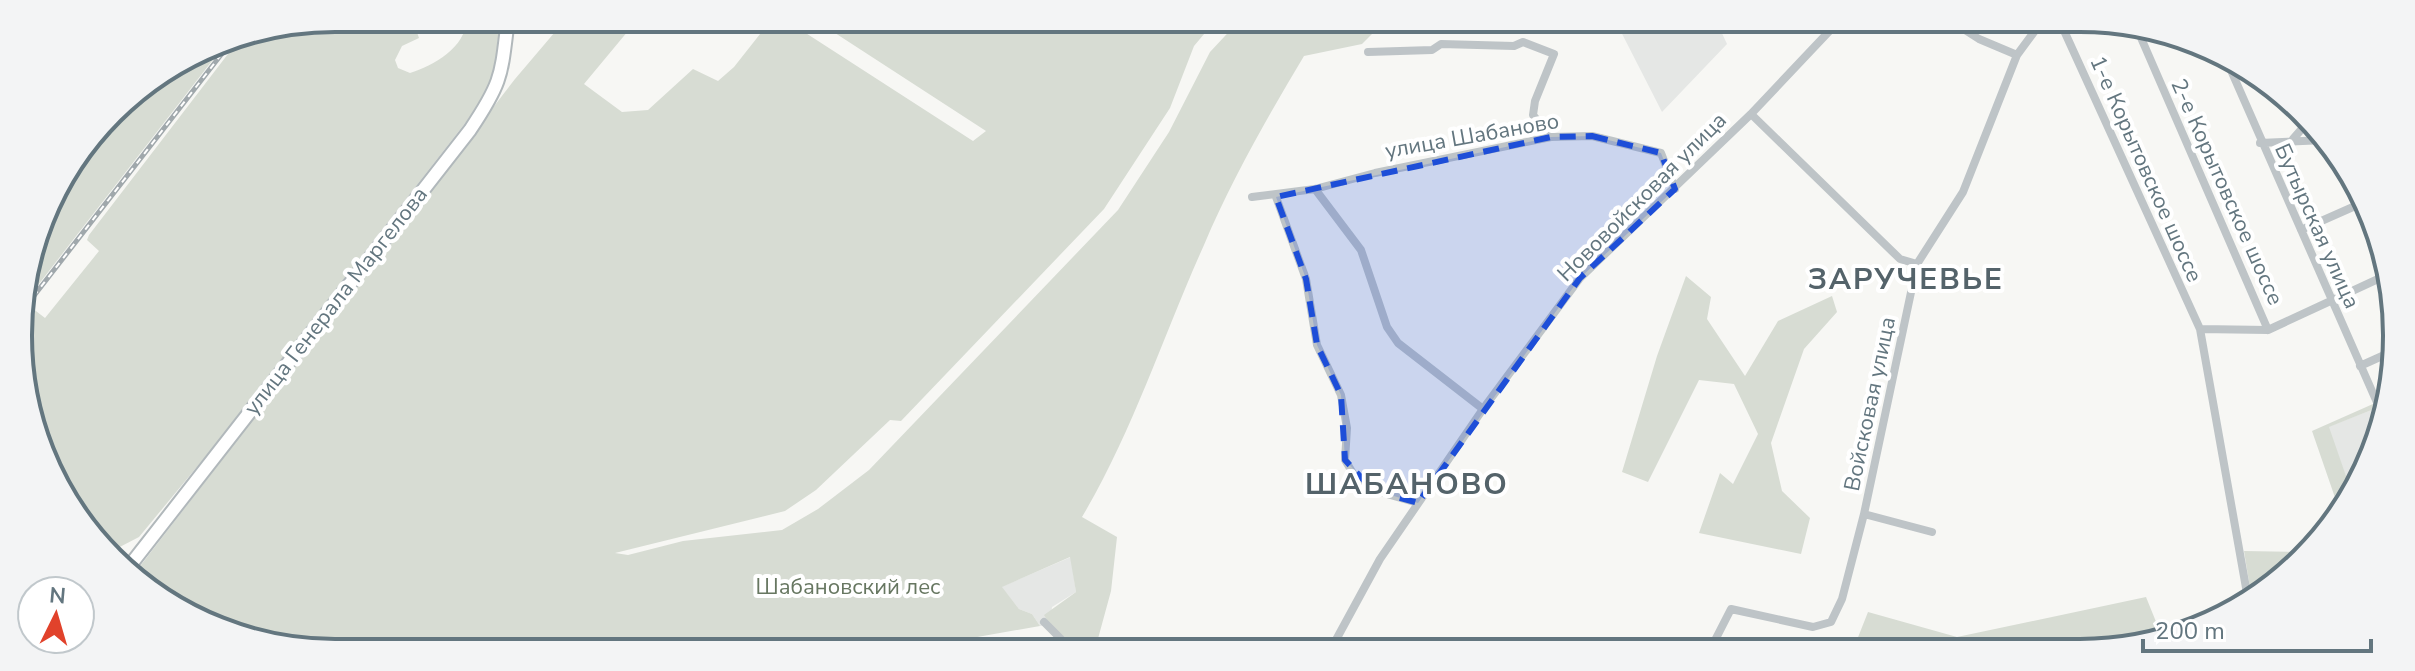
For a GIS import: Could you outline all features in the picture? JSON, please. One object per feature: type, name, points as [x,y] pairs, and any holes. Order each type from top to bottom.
[{"type":"main road","name":"улица Генерала Маргелова","points":[[133,562],[470,130],[493,96],[501,76],[506,32]]},
{"type":"street","name":"Нововойсковая улица","points":[[1336,639],[1380,559],[1483,409],[1580,278],[1751,114],[1828,32]]},
{"type":"street","points":[[1968,32],[2017,55]]},
{"type":"street","name":"Войсковая улица","points":[[1716,639],[1731,609],[1813,627],[1831,622],[1842,599],[1864,514],[1917,264],[1963,192],[2017,55],[2034,32]]},
{"type":"street","name":"1-е Корытовское шоссе","points":[[2065,32],[2200,329],[2246,589]]},
{"type":"street","name":"2-е Корытовское шоссе","points":[[2141,38],[2268,330]]},
{"type":"street","points":[[1368,52],[1432,50],[1441,44],[1514,46],[1523,42],[1554,54],[1535,101],[1533,115],[1551,137]]},
{"type":"street","name":"Бутырская улица","points":[[2232,74],[2376,400]]},
{"type":"street","points":[[1751,114],[1900,259],[1917,264]]},
{"type":"street","points":[[2293,139],[2302,129]]},
{"type":"street","name":"улица Шабаново","points":[[1252,197],[1276,197],[1551,137],[1592,136],[1661,153],[1675,189]]},
{"type":"street","points":[[2260,143],[2311,140]]},
{"type":"street","points":[[1315,189],[1361,250],[1387,327],[1398,343],[1483,409]]},
{"type":"street","points":[[1276,197],[1306,279],[1317,345],[1341,395],[1347,428],[1345,460],[1357,480],[1373,490],[1418,503]]},
{"type":"street","points":[[2301,230],[2354,206]]},
{"type":"street","points":[[2200,329],[2268,330],[2377,279]]},
{"type":"street","points":[[2360,366],[2382,356]]},
{"type":"street","points":[[1864,514],[1932,532]]},
{"type":"street","points":[[1044,622],[1061,639]]},
{"type":"highlighted area","points":[[1592,136],[1661,153],[1675,189],[1580,278],[1418,503],[1373,490],[1345,460],[1341,395],[1317,345],[1306,279],[1276,197],[1551,137]]},
{"type":"shaded area","points":[[1621,32],[1721,32],[1727,44],[1662,112]]},
{"type":"shaded area","points":[[2374,409],[2360,452],[2347,479],[2328,427]]},
{"type":"shaded area","points":[[1071,557],[1076,592],[1052,607],[1050,625],[1040,626],[1032,614],[1019,609],[1001,587]]},
{"type":"green space","points":[[417,32],[419,38],[402,46],[395,60],[398,68],[410,73],[439,60],[455,46],[463,32],[499,32],[494,76],[487,95],[210,451],[139,537],[119,548],[83,504],[55,452],[42,414],[33,355],[34,309],[45,318],[99,251],[87,240],[230,51],[296,35]]},
{"type":"green space","name":"Шабановский лес","points":[[555,32],[627,32],[584,84],[622,112],[648,110],[693,69],[718,81],[734,67],[762,32],[804,32],[973,141],[986,131],[833,32],[1206,32],[1194,46],[1170,108],[1104,209],[901,421],[890,420],[816,490],[785,511],[615,553],[628,555],[683,541],[782,530],[818,509],[869,470],[1118,210],[1169,132],[1210,52],[1229,32],[1374,32],[1362,44],[1304,56],[1215,220],[1117,451],[1082,517],[1117,537],[1111,591],[1098,639],[1067,639],[1050,625],[1044,615],[1076,592],[1070,557],[1002,587],[1019,609],[1032,614],[1040,626],[966,639],[316,638],[276,633],[238,623],[201,608],[167,588],[139,567],[515,79]]},
{"type":"green space","points":[[215,57],[36,287],[42,257],[63,201],[107,135],[135,107],[167,83]]},
{"type":"green space","points":[[1686,276],[1711,297],[1707,319],[1745,376],[1778,321],[1832,296],[1837,312],[1804,349],[1771,443],[1782,491],[1810,518],[1801,554],[1699,533],[1720,473],[1733,484],[1758,434],[1734,384],[1699,380],[1648,482],[1622,472],[1657,356]]},
{"type":"green space","points":[[2375,403],[2374,409],[2329,427],[2347,479],[2335,498],[2312,431]]},
{"type":"green space","points":[[2244,551],[2292,552],[2280,564],[2250,587]]},
{"type":"green space","points":[[2146,597],[2159,629],[2080,639],[1857,639],[1868,612],[1957,637]]},
{"type":"railway","points":[[35,294],[222,54]]},
{"type":"district","name":"ЗАРУЧЕВЬЕ","points":[[1906,279]]},
{"type":"district","name":"ШАБАНОВО","points":[[1407,484]]}]
